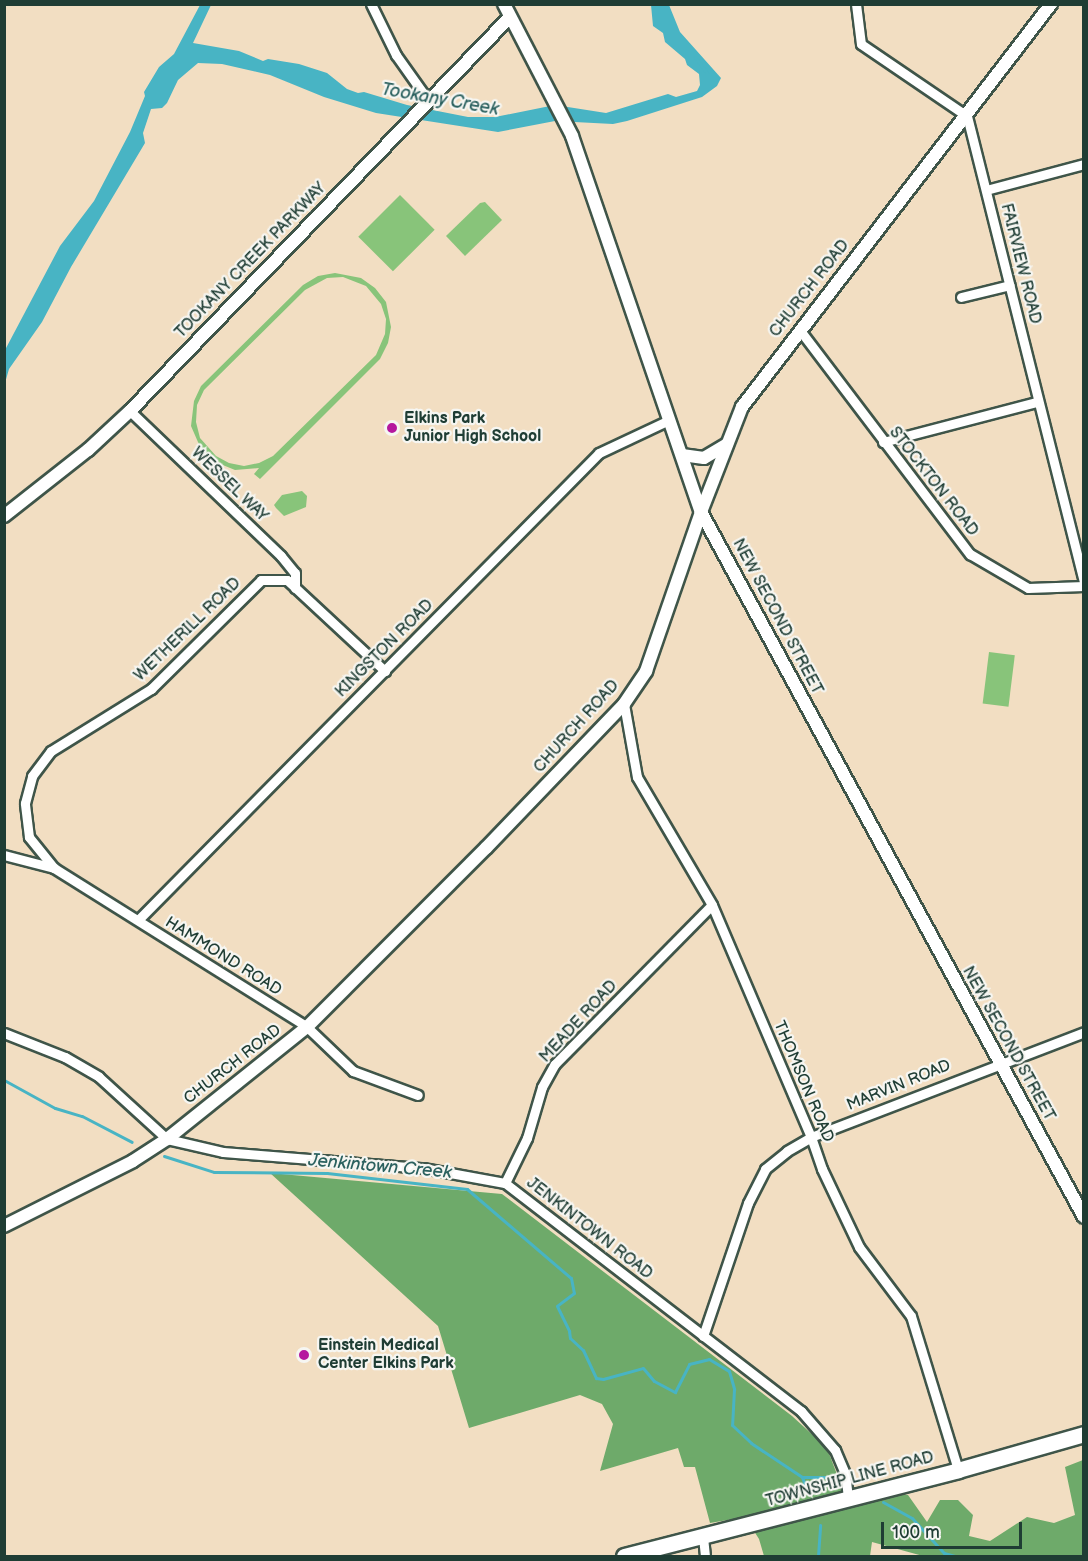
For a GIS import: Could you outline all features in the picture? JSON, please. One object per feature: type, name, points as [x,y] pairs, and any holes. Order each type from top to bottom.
[{"type":"main road","name":"TOWNSHIP LINE ROAD","points":[[624,1557],[647,1554],[1083,1434]]},
{"type":"street","points":[[371,4],[396,55],[429,101]]},
{"type":"street","name":"NEW SECOND STREET","points":[[504,4],[572,136],[701,512],[1083,1217]]},
{"type":"street","points":[[856,4],[861,44],[968,116]]},
{"type":"street","name":"CHURCH ROAD","points":[[4,1226],[133,1161],[167,1138],[307,1027],[486,848],[624,704],[646,671],[701,512],[742,407],[799,329],[968,116],[1051,4]]},
{"type":"street","name":"TOOKANY CREEK PARKWAY","points":[[4,516],[88,450],[130,411],[510,17]]},
{"type":"street","name":"FAIRVIEW ROAD","points":[[968,116],[1083,584]]},
{"type":"street","points":[[986,190],[1083,164]]},
{"type":"street","points":[[961,297],[1010,285]]},
{"type":"street","name":"STOCKTON ROAD","points":[[799,329],[970,554],[1028,588],[1083,584]]},
{"type":"street","points":[[883,442],[1037,402]]},
{"type":"street","name":"WESSEL WAY","points":[[130,411],[281,556],[295,573],[295,588]]},
{"type":"street","name":"KINGSTON ROAD","points":[[138,920],[599,453],[669,420]]},
{"type":"street","points":[[682,455],[704,458],[727,444]]},
{"type":"street","name":"WETHERILL ROAD","points":[[54,868],[29,837],[25,803],[32,776],[51,751],[151,689],[261,580],[287,580],[385,671]]},
{"type":"street","name":"THOMSON ROAD","points":[[624,704],[637,777],[712,905],[811,1137],[822,1169],[859,1247],[911,1316],[958,1470]]},
{"type":"street","name":"HAMMOND ROAD","points":[[4,855],[54,868],[307,1027],[353,1071],[418,1095]]},
{"type":"street","name":"MEADE ROAD","points":[[505,1183],[527,1138],[542,1087],[555,1064],[712,905]]},
{"type":"street","name":"MARVIN ROAD","points":[[703,1336],[748,1203],[765,1169],[787,1151],[811,1137],[1083,1032]]},
{"type":"street","name":"JENKINTOWN ROAD","points":[[4,1033],[65,1057],[99,1077],[167,1138],[223,1152],[423,1168],[505,1183],[801,1411],[835,1450],[845,1473],[848,1498]]},
{"type":"street","points":[[703,1537],[705,1557]]},
{"type":"green space","points":[[400,195],[435,230],[393,271],[358,237]]},
{"type":"green space","points":[[485,202],[502,220],[465,256],[446,236],[480,203]]},
{"type":"green space","points":[[335,273],[361,278],[375,288],[386,302],[391,327],[388,343],[380,359],[260,479],[254,474],[259,468],[235,470],[213,461],[201,449],[191,426],[194,401],[201,386],[303,285],[318,276]],"holes":[[[343,277],[366,286],[381,304],[386,319],[385,334],[376,355],[273,456],[259,463],[244,466],[229,463],[216,456],[200,438],[196,422],[197,405],[204,390],[305,290],[327,278]]]},
{"type":"green space","points":[[302,491],[307,496],[306,507],[284,516],[274,505],[282,495]]},
{"type":"green space","points":[[989,652],[1015,655],[1008,707],[983,704]]},
{"type":"green space","points":[[270,1173],[502,1194],[792,1416],[827,1448],[841,1485],[908,1495],[927,1522],[940,1500],[958,1500],[973,1515],[969,1536],[990,1541],[1027,1517],[1054,1523],[1075,1515],[1065,1467],[1083,1460],[1083,1556],[923,1556],[872,1542],[870,1556],[764,1556],[759,1539],[745,1517],[710,1523],[695,1467],[684,1467],[678,1448],[600,1471],[613,1424],[602,1404],[580,1395],[469,1428],[438,1326]]},
{"type":"water","points":[[200,5],[211,5],[193,43],[239,51],[263,61],[268,59],[299,64],[327,73],[347,89],[358,93],[364,92],[407,105],[468,117],[495,117],[555,105],[606,113],[668,94],[676,97],[697,91],[700,85],[699,74],[687,65],[685,59],[665,42],[663,33],[653,26],[651,5],[669,5],[680,32],[721,78],[717,86],[702,97],[627,121],[613,124],[555,121],[498,132],[376,113],[324,97],[270,75],[222,64],[198,63],[178,80],[167,103],[162,108],[151,109],[143,133],[145,143],[71,267],[42,322],[9,369],[5,383],[5,350],[60,246],[94,201],[130,132],[145,96],[144,92],[159,67],[174,54]]},
{"type":"waterway","name":"Tookany Creek","points":[[695,57],[707,73]]},
{"type":"waterway","name":"Jenkintown Creek","points":[[4,1080],[55,1108],[82,1116],[132,1142]]},
{"type":"waterway","name":"Jenkintown Creek","points":[[164,1156],[214,1172],[327,1173],[467,1189],[571,1278],[574,1293],[557,1306],[570,1338],[583,1350],[596,1378],[603,1379],[643,1368],[654,1381],[675,1392],[689,1364],[709,1359],[729,1371],[734,1389],[732,1425],[751,1443],[802,1477],[835,1477]]},
{"type":"waterway","points":[[802,1477],[808,1493]]},
{"type":"waterway","name":"Jenkintown Creek","points":[[883,1502],[912,1518],[944,1553],[955,1556]]},
{"type":"waterway","points":[[818,1556],[820,1525]]},
{"type":"place","name":"Elkins Park Junior High School","points":[[392,428]]},
{"type":"place","name":"Einstein Medical Center Elkins Park","points":[[304,1355]]}]
